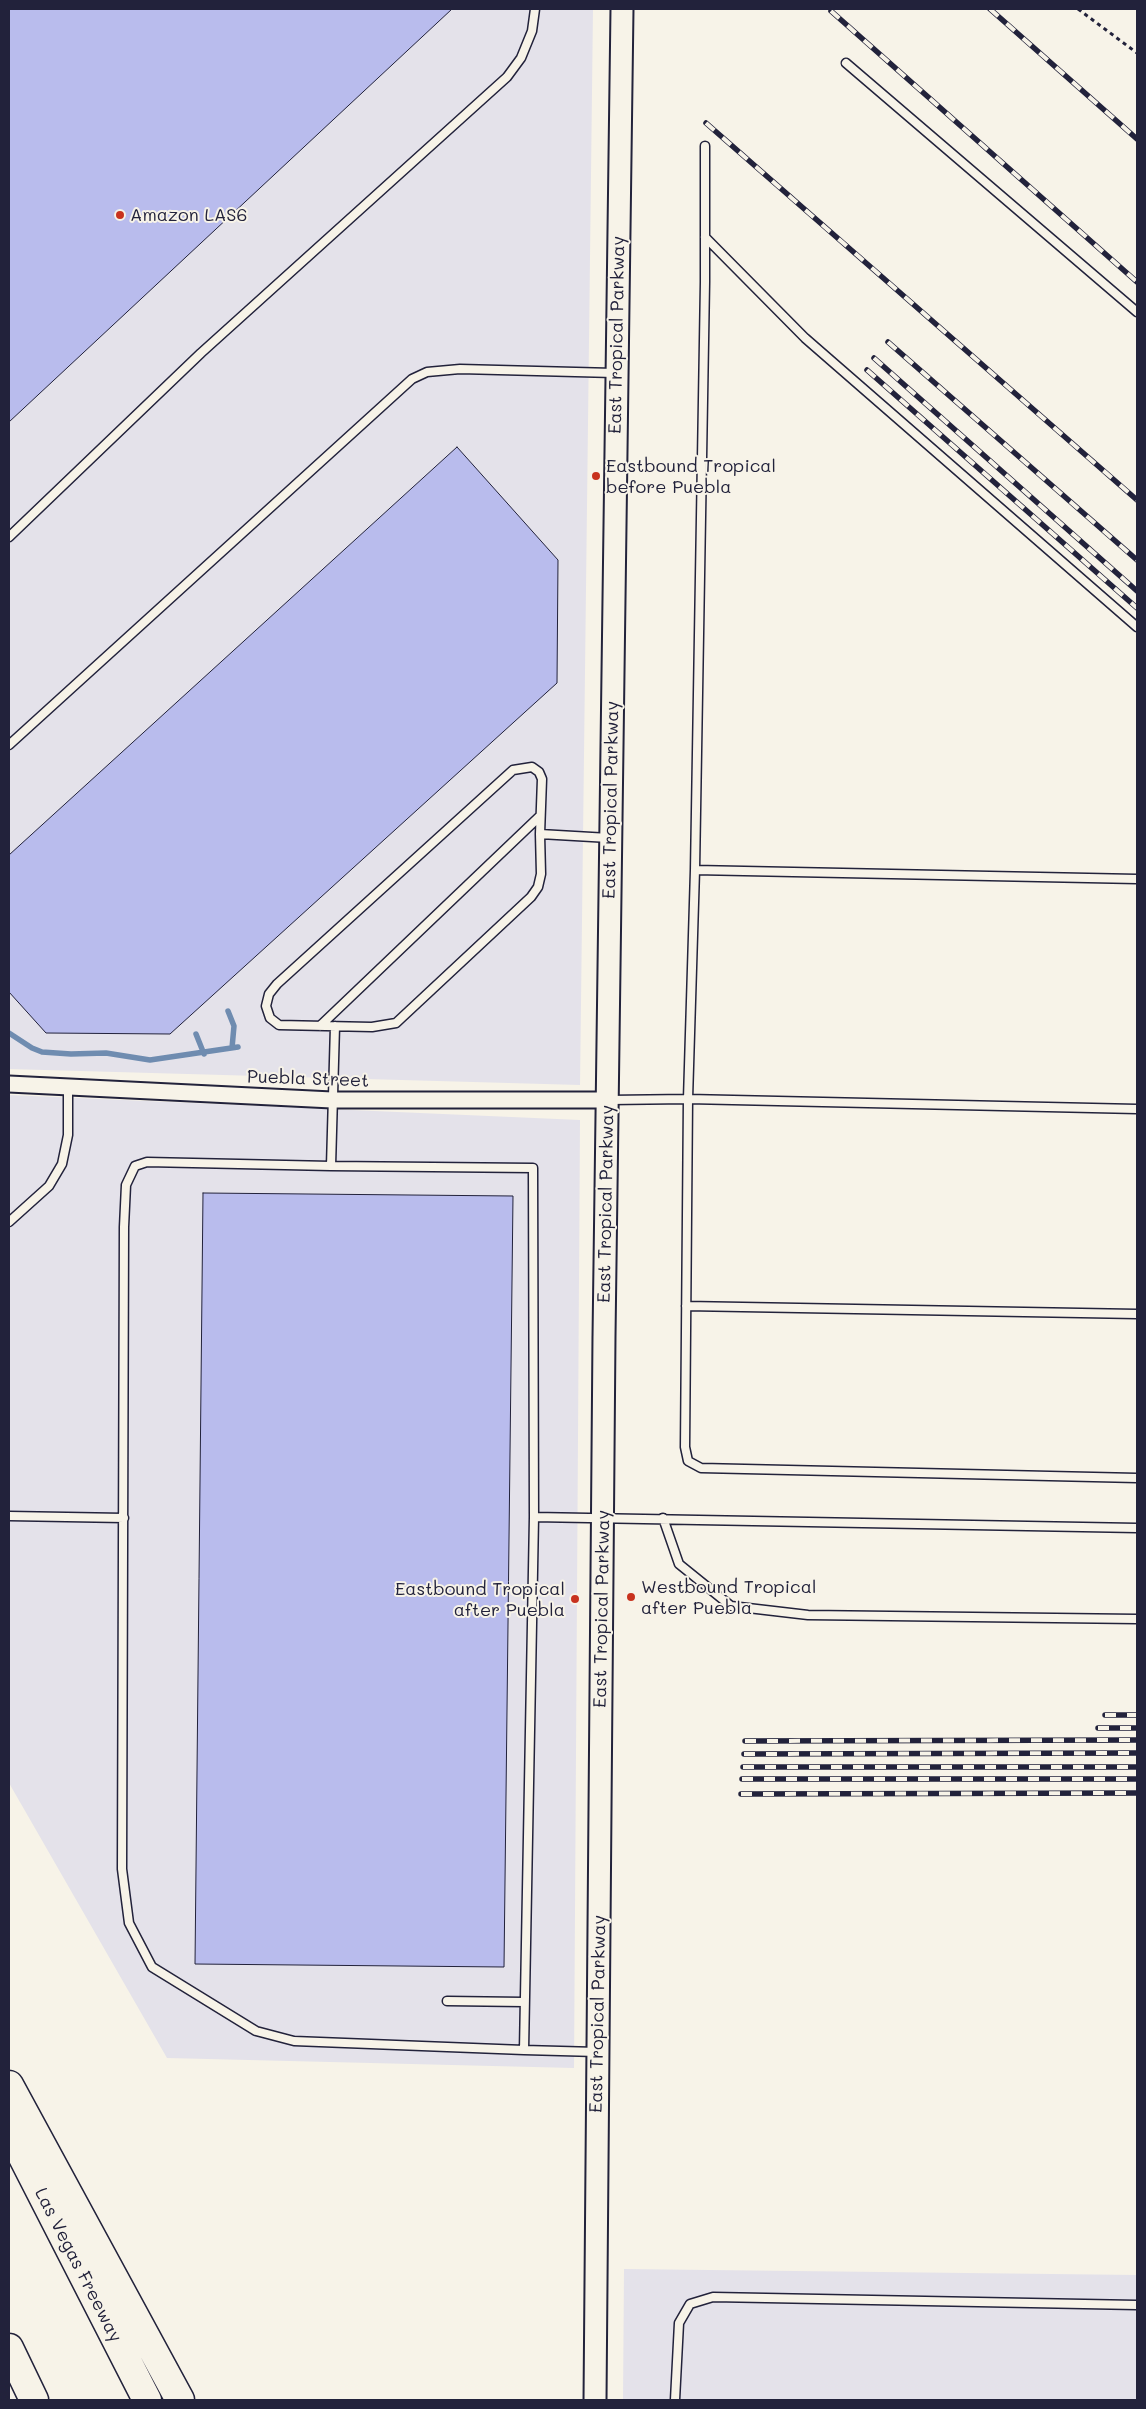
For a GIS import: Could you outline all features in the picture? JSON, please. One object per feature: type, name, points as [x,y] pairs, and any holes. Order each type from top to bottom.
[{"type":"highway","points":[[9,2085],[180,2400]]},
{"type":"highway","name":"Las Vegas Freeway","points":[[9,2130],[147,2400]]},
{"type":"highway","points":[[9,2348],[34,2400]]},
{"type":"street","name":"East Tropical Parkway","points":[[595,2400],[607,1100],[622,9]]},
{"type":"street","name":"Puebla Street","points":[[9,1084],[332,1100],[607,1100]]},
{"type":"lane","points":[[9,537],[201,353],[507,77],[521,58],[532,31],[535,9]]},
{"type":"lane","points":[[846,63],[1137,312]]},
{"type":"lane","points":[[705,146],[695,870],[688,1099],[685,1447],[688,1461],[701,1468],[1137,1478]]},
{"type":"lane","points":[[705,237],[805,338],[1137,627]]},
{"type":"lane","points":[[9,745],[412,379],[427,372],[460,369],[616,373]]},
{"type":"lane","points":[[532,767],[539,772],[542,779],[540,834],[541,874],[538,887],[531,897],[396,1023],[384,1026],[279,1025],[270,1018],[266,1006],[269,994],[277,984],[513,770],[532,767]]},
{"type":"lane","points":[[320,1026],[540,816]]},
{"type":"lane","points":[[540,834],[610,838]]},
{"type":"lane","points":[[695,870],[1137,879]]},
{"type":"lane","points":[[331,1166],[335,1026]]},
{"type":"lane","points":[[9,1222],[50,1186],[62,1164],[68,1135],[68,1088]]},
{"type":"lane","points":[[607,1100],[688,1099],[1137,1109]]},
{"type":"lane","points":[[524,2050],[534,1517],[533,1168],[147,1162],[135,1166],[126,1186],[124,1227],[122,1869],[129,1923],[152,1967],[256,2031],[294,2041],[524,2050],[598,2052]]},
{"type":"lane","points":[[686,1306],[1137,1314]]},
{"type":"lane","points":[[9,1516],[124,1518]]},
{"type":"lane","points":[[534,1517],[1137,1528]]},
{"type":"lane","points":[[663,1518],[679,1564],[731,1606],[808,1615],[1137,1619]]},
{"type":"lane","points":[[447,2001],[524,2002]]},
{"type":"lane","points":[[676,2400],[679,2323],[690,2304],[713,2297],[1137,2305]]},
{"type":"path","points":[[1078,9],[1137,53]]},
{"type":"shaded area","points":[[9,9],[593,9],[580,1085],[9,1069]]},
{"type":"shaded area","points":[[9,1095],[580,1120],[574,2068],[167,2058],[9,1783]]},
{"type":"shaded area","points":[[624,2269],[1137,2275],[1137,2400],[623,2400]]},
{"type":"building","name":"Amazon LAS6","points":[[9,9],[452,9],[9,422]]},
{"type":"building","points":[[457,447],[558,560],[557,683],[170,1034],[46,1033],[9,992],[9,855]]},
{"type":"building","points":[[203,1193],[513,1196],[504,1967],[195,1964]]},
{"type":"waterway","points":[[228,1011],[234,1026],[232,1048]]},
{"type":"waterway","points":[[9,1033],[32,1048],[42,1052],[71,1054],[106,1053],[150,1060],[238,1047]]},
{"type":"waterway","points":[[196,1034],[204,1054]]},
{"type":"railway","points":[[990,9],[1137,139]]},
{"type":"railway","points":[[831,11],[1137,282]]},
{"type":"railway","points":[[706,123],[1137,500]]},
{"type":"railway","points":[[888,342],[1137,560]]},
{"type":"railway","points":[[874,358],[1137,591]]},
{"type":"railway","points":[[867,370],[1137,608]]},
{"type":"railway","points":[[1105,1715],[1137,1715]]},
{"type":"railway","points":[[1098,1728],[1137,1728]]},
{"type":"railway","points":[[745,1741],[1137,1740]]},
{"type":"railway","points":[[744,1754],[1137,1753]]},
{"type":"railway","points":[[743,1767],[1137,1767]]},
{"type":"railway","points":[[742,1779],[1137,1779]]},
{"type":"railway","points":[[741,1794],[1137,1793]]},
{"type":"place","name":"Amazon LAS6","points":[[120,215]]},
{"type":"place","name":"Eastbound Tropical before Puebla","points":[[596,476]]},
{"type":"place","name":"Westbound Tropical after Puebla","points":[[631,1597]]},
{"type":"place","name":"Eastbound Tropical after Puebla","points":[[575,1599]]}]
